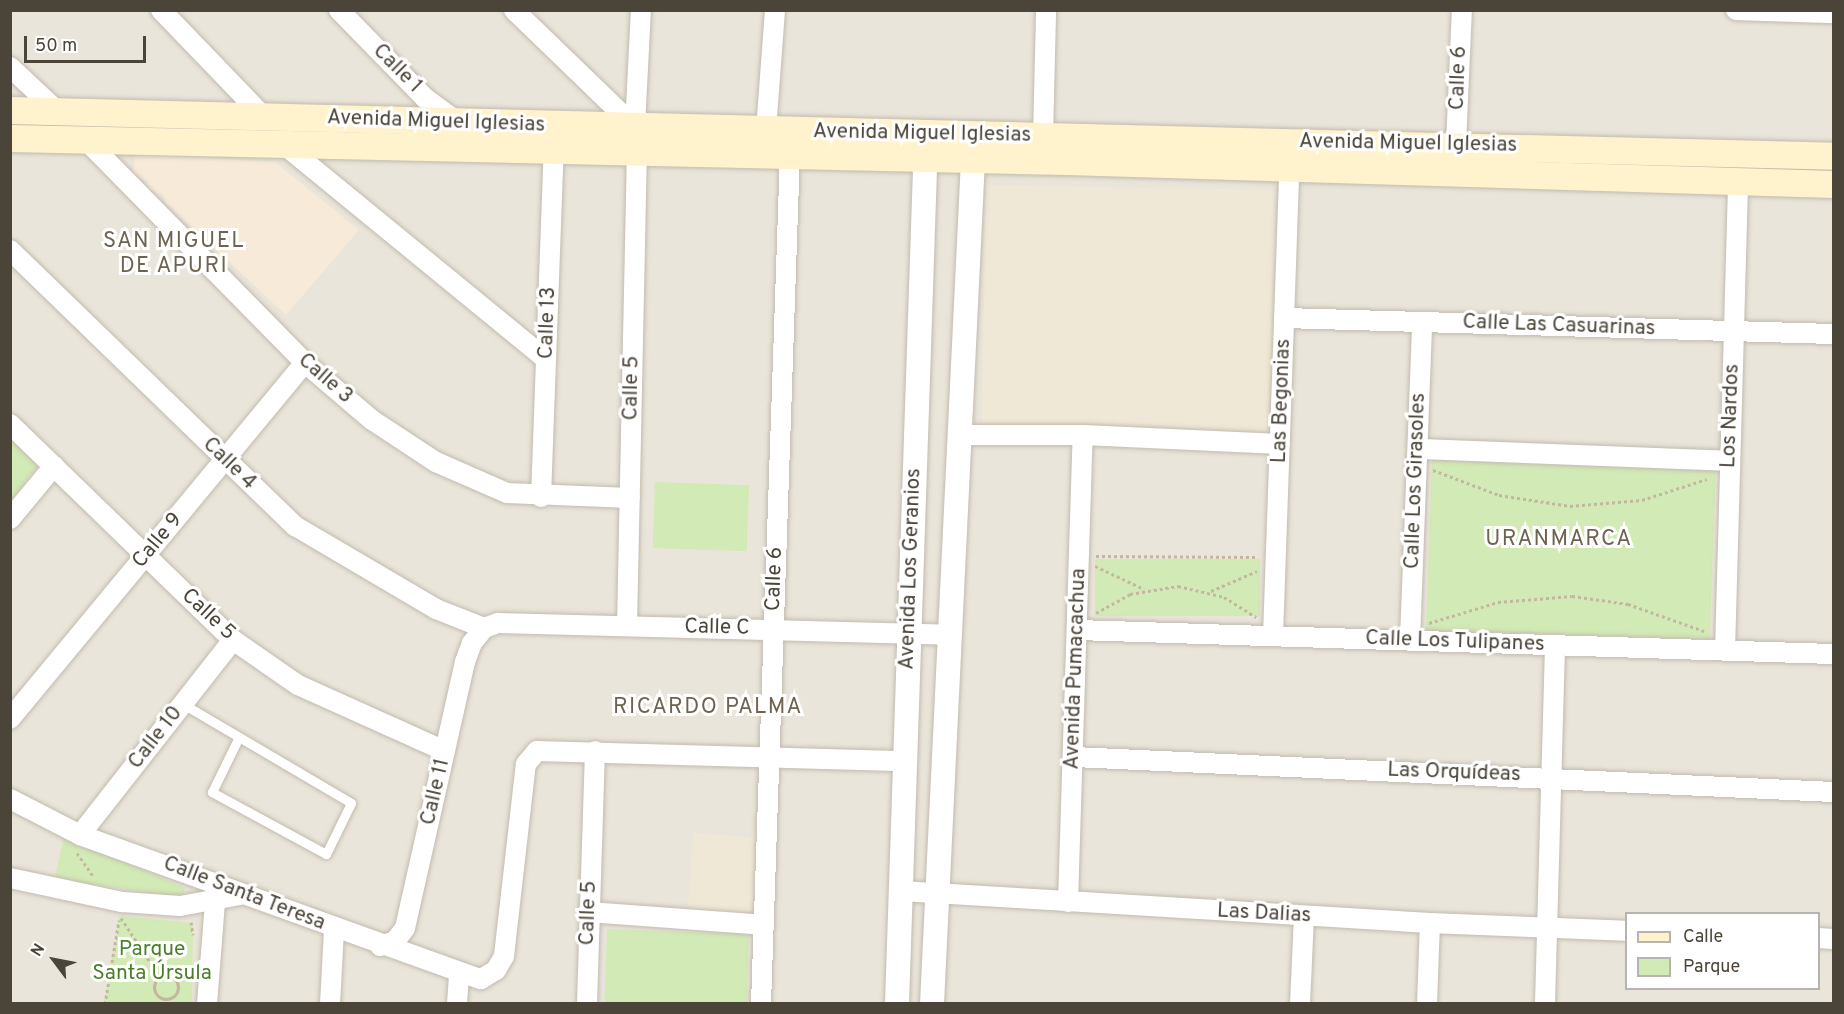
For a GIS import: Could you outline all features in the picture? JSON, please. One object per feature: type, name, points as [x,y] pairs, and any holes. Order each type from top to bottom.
[{"type":"main road","name":"Avenida Miguel Iglesias","points":[[10,110],[459,123],[790,154],[925,146]]},
{"type":"main road","name":"Avenida Miguel Iglesias","points":[[10,138],[554,149],[636,139],[766,130],[925,146],[1289,166],[1833,184]]},
{"type":"main road","name":"Avenida Miguel Iglesias","points":[[973,147],[1043,137],[1456,145],[1833,156]]},
{"type":"street","points":[[160,10],[264,117]]},
{"type":"street","name":"Calle 1","points":[[339,10],[425,98],[459,123]]},
{"type":"street","points":[[514,10],[636,139]]},
{"type":"street","name":"Calle 5","points":[[627,626],[636,139],[641,10]]},
{"type":"street","points":[[766,130],[775,10]]},
{"type":"street","points":[[1043,137],[1046,10]]},
{"type":"street","name":"Calle 6","points":[[1456,145],[1462,10]]},
{"type":"street","points":[[1736,10],[1833,13]]},
{"type":"street","points":[[10,67],[57,111]]},
{"type":"street","name":"Calle 3","points":[[85,139],[305,363],[372,420],[436,462],[507,493],[541,497],[630,498]]},
{"type":"street","points":[[282,143],[546,359]]},
{"type":"street","name":"Avenida Los Geranios","points":[[897,1004],[925,146]]},
{"type":"street","name":"Avenida Los Geranios","points":[[932,1004],[973,147]]},
{"type":"street","name":"Calle 13","points":[[541,497],[554,149]]},
{"type":"street","name":"Calle 6","points":[[761,1004],[790,154]]},
{"type":"street","name":"Las Begonias","points":[[1274,636],[1289,166]]},
{"type":"street","name":"Los Nardos","points":[[1725,651],[1738,181]]},
{"type":"street","name":"Calle 4","points":[[10,250],[225,460],[296,526],[436,609],[484,628]]},
{"type":"street","name":"Calle Las Casuarinas","points":[[1284,318],[1833,334]]},
{"type":"street","name":"Calle Los Girasoles","points":[[1410,640],[1422,322]]},
{"type":"street","name":"Calle 9","points":[[10,719],[305,363]]},
{"type":"street","name":"Calle 5","points":[[10,424],[233,640],[298,685],[445,752]]},
{"type":"street","points":[[959,435],[1083,435],[1280,444]]},
{"type":"street","name":"Avenida Pumacachua","points":[[1068,902],[1083,435]]},
{"type":"street","points":[[1418,449],[1730,461]]},
{"type":"street","points":[[10,519],[54,466]]},
{"type":"street","name":"Calle C","points":[[484,628],[498,623],[950,635]]},
{"type":"street","name":"Calle 11","points":[[380,946],[395,941],[405,928],[465,662],[472,644],[484,628]]},
{"type":"street","name":"Calle Los Tulipanes","points":[[1077,630],[1833,654]]},
{"type":"street","name":"Calle 10","points":[[74,832],[183,704],[233,640]]},
{"type":"street","points":[[1545,1004],[1555,645]]},
{"type":"street","name":"Calle Santa Teresa","points":[[10,799],[74,832],[216,891],[240,895],[380,946],[481,979],[496,970],[504,956],[528,759],[537,751],[595,751]]},
{"type":"street","points":[[595,751],[769,759],[905,761]]},
{"type":"street","name":"Calle 5","points":[[587,1004],[588,912],[595,751]]},
{"type":"street","name":"Las Orquídeas","points":[[1074,757],[1551,777],[1833,792]]},
{"type":"street","points":[[10,879],[125,912],[180,906],[216,891],[207,1004]]},
{"type":"street","name":"Las Dalias","points":[[901,891],[1430,923],[1625,931]]},
{"type":"street","points":[[588,912],[763,926]]},
{"type":"street","points":[[1300,1004],[1304,916]]},
{"type":"street","points":[[1427,1004],[1430,923]]},
{"type":"street","points":[[330,1004],[334,929]]},
{"type":"street","points":[[458,1004],[459,972]]},
{"type":"lane","points":[[183,704],[239,737],[351,803],[326,854],[212,792],[239,737]]},
{"type":"path","points":[[1418,449],[1432,469],[1498,495],[1570,506],[1642,500],[1711,477]]},
{"type":"path","points":[[1432,469],[1455,470]]},
{"type":"path","points":[[1431,481],[1432,469]]},
{"type":"path","points":[[1688,477],[1711,477]]},
{"type":"path","points":[[1711,477],[1711,489]]},
{"type":"path","points":[[1079,556],[1276,557]]},
{"type":"path","points":[[1079,556],[1146,589]]},
{"type":"path","points":[[1209,591],[1245,579],[1276,557]]},
{"type":"path","points":[[1077,630],[1108,604],[1146,589],[1178,586],[1209,591],[1238,604],[1274,636]]},
{"type":"path","points":[[1426,624],[1498,602],[1572,596],[1628,603],[1706,632],[1725,651]]},
{"type":"path","points":[[1426,624],[1427,612]]},
{"type":"path","points":[[1706,620],[1706,632]]},
{"type":"path","points":[[1426,624],[1449,625]]},
{"type":"path","points":[[1683,631],[1706,632]]},
{"type":"path","points":[[74,832],[65,838],[96,879]]},
{"type":"path","points":[[125,912],[160,977]]},
{"type":"path","points":[[105,1004],[125,912]]},
{"type":"path","points":[[190,922],[193,937]]},
{"type":"path","points":[[160,977],[171,977],[177,985],[174,995],[166,1001],[154,989],[160,977]]},
{"type":"shaded area","points":[[10,11],[1833,11],[1833,1003],[11,1003]]},
{"type":"shaded area","points":[[135,154],[275,162],[359,230],[286,315],[166,203],[163,195],[147,188],[148,181],[133,175]]},
{"type":"shaded area","points":[[986,185],[1274,190],[1270,434],[982,429]]},
{"type":"shaded area","points":[[693,833],[757,837],[751,915],[688,911]]},
{"type":"green space","points":[[10,440],[38,466],[11,499],[10,499]]},
{"type":"green space","points":[[1432,457],[1716,467],[1710,640],[1426,630]]},
{"type":"green space","points":[[655,482],[749,485],[747,551],[653,548]]},
{"type":"green space","points":[[1095,559],[1260,559],[1260,616],[1095,616]]},
{"type":"green space","points":[[64,836],[185,888],[183,898],[55,878]]},
{"type":"green space","name":"Parque Santa Úrsula","points":[[119,916],[193,923],[192,1003],[104,1003]]},
{"type":"green space","points":[[607,929],[749,934],[746,1004],[604,1004]]},
{"type":"district","name":"SAN MIGUEL DE APURI","points":[[174,254]]},
{"type":"district","name":"URANMARCA","points":[[1559,540]]},
{"type":"district","name":"RICARDO PALMA","points":[[708,708]]}]
